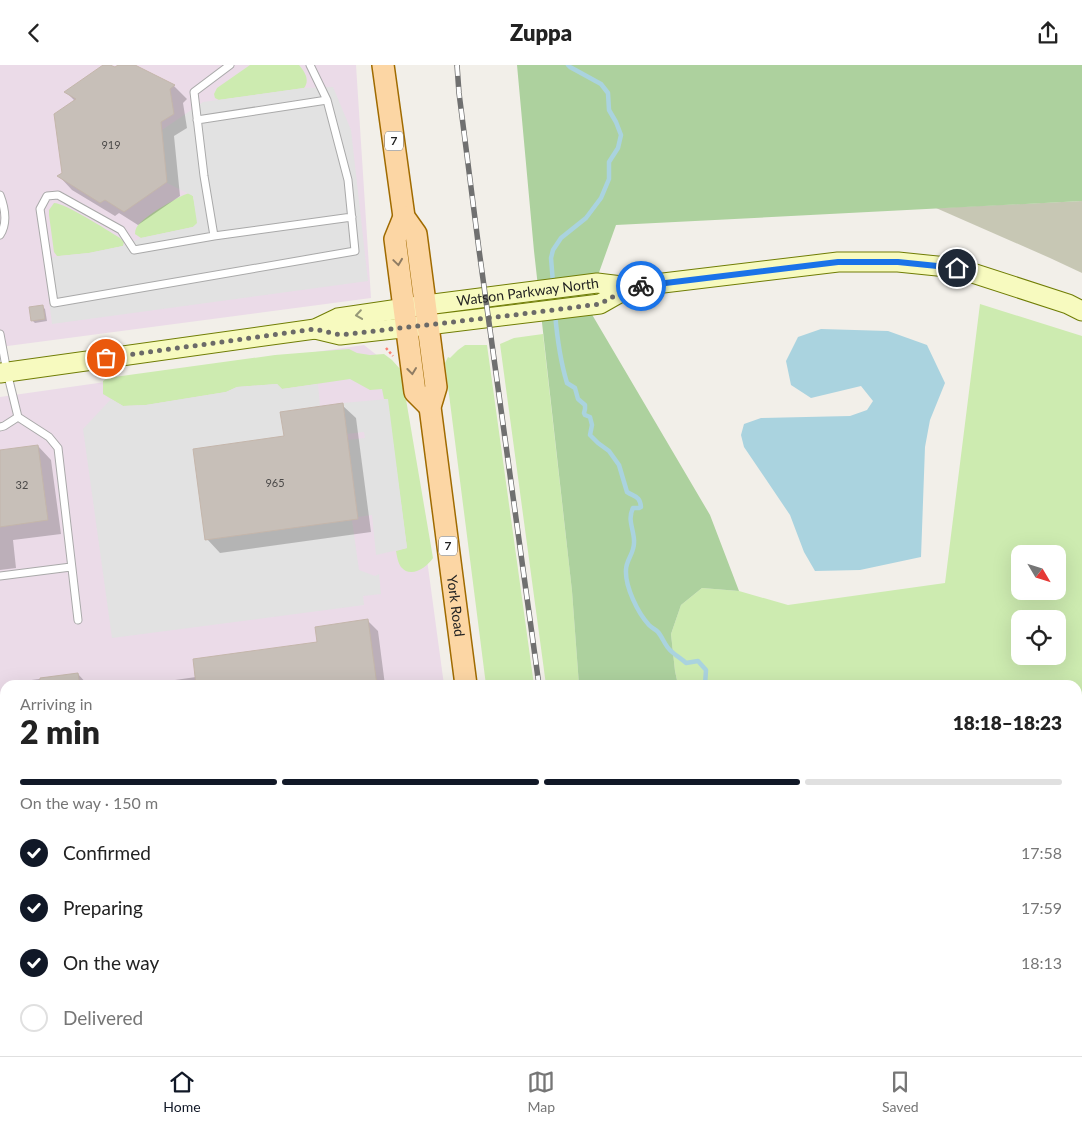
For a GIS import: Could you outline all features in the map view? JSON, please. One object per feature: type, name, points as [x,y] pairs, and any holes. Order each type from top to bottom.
[{"type":"main road","name":"York Road","points":[[383,65],[404,217],[416,234],[426,305],[436,387],[430,407],[465,680]]},
{"type":"main road","name":"York Road","points":[[404,217],[395,239],[415,392],[430,407]]},
{"type":"main road","name":"Watson Parkway North","points":[[406,318],[426,305],[597,283],[630,287],[838,262],[898,262],[957,268],[1068,303],[1082,311]]},
{"type":"main road","name":"Watson Parkway North","points":[[406,318],[428,325],[600,304],[630,287]]},
{"type":"main road","points":[[4,372],[315,329],[340,335],[406,318]]},
{"type":"lane","points":[[214,237],[204,176],[194,92],[230,65]]},
{"type":"lane","points":[[310,65],[327,100],[348,180],[352,217],[355,251],[54,303],[40,209],[47,196],[58,195],[121,230],[134,250],[352,217]]},
{"type":"lane","points":[[198,120],[327,100]]},
{"type":"lane","points":[[0,195],[5,218],[3,231],[0,235]]},
{"type":"lane","points":[[0,334],[4,372],[18,417],[49,437],[58,448],[78,620]]},
{"type":"lane","points":[[0,427],[18,417]]},
{"type":"lane","points":[[0,576],[71,567]]},
{"type":"path","points":[[386,349],[396,359]]},
{"type":"shaded area","points":[[0,65],[356,65],[371,298],[0,347]]},
{"type":"shaded area","points":[[333,87],[351,130],[368,281],[52,324],[44,260],[123,246],[141,238],[193,227],[197,223],[193,196],[167,183],[162,130],[203,102],[304,88]]},
{"type":"shaded area","points":[[1082,201],[1082,273],[936,208]]},
{"type":"shaded area","points":[[364,345],[402,375],[443,680],[0,680],[0,397]]},
{"type":"shaded area","points":[[277,384],[282,389],[318,384],[320,406],[280,412],[284,436],[193,449],[205,540],[352,520],[359,570],[375,576],[379,574],[381,594],[363,596],[364,605],[112,638],[83,429],[111,399],[123,406],[146,405],[226,392],[237,387]]},
{"type":"shaded area","points":[[388,399],[407,548],[376,555],[372,515],[358,517],[348,440],[365,438],[364,432],[347,434],[343,403]]},
{"type":"green space","points":[[250,65],[299,65],[306,76],[307,82],[304,88],[219,100],[215,98],[214,94],[217,88]]},
{"type":"green space","points":[[517,65],[1082,65],[1082,201],[616,225],[587,306],[710,515],[739,591],[702,588],[681,605],[671,634],[677,680],[579,680],[572,591],[534,251]]},
{"type":"green space","points":[[189,193],[193,196],[198,223],[193,227],[141,238],[135,234],[137,226],[144,219]]},
{"type":"green space","points":[[54,203],[96,223],[120,238],[124,242],[123,246],[89,253],[57,256],[54,252],[49,215],[49,210]]},
{"type":"green space","points":[[980,304],[1082,336],[1082,680],[677,680],[671,634],[681,605],[702,588],[739,591],[788,605],[945,583]]},
{"type":"green space","points":[[543,334],[572,591],[579,680],[545,680],[500,344],[514,338]]},
{"type":"green space","points":[[465,345],[487,345],[533,680],[485,680],[445,363],[448,357],[450,358]]},
{"type":"green space","points":[[349,349],[357,353],[370,355],[384,354],[401,370],[433,558],[423,568],[414,572],[409,572],[401,567],[396,551],[407,548],[387,399],[384,399],[382,389],[370,390],[350,379],[282,389],[277,384],[237,387],[226,392],[146,405],[123,406],[103,394],[103,381],[107,378],[275,355]]},
{"type":"water","points":[[821,329],[888,331],[927,345],[945,383],[930,420],[925,447],[921,557],[860,570],[815,571],[804,552],[790,515],[744,447],[741,435],[744,424],[761,418],[850,416],[867,410],[873,401],[861,386],[811,398],[791,385],[786,361],[798,337]]},
{"type":"building","points":[[103,65],[115,67],[118,65],[135,65],[175,85],[170,89],[174,114],[161,122],[167,182],[124,212],[105,200],[100,203],[57,176],[62,173],[54,114],[76,99],[64,92]]},
{"type":"building","points":[[43,305],[45,319],[31,321],[29,307]]},
{"type":"building","points":[[343,403],[358,519],[205,540],[193,449],[284,436],[280,412]]},
{"type":"building","points":[[38,445],[48,520],[0,527],[0,450]]},
{"type":"building","points":[[368,619],[376,680],[195,680],[193,659],[317,642],[315,627]]},
{"type":"building","points":[[78,673],[79,680],[40,680],[40,678]]},
{"type":"waterway","points":[[553,283],[551,258],[553,250],[561,238],[586,218],[601,198],[609,179],[609,162],[618,148],[621,135],[609,110],[608,93],[601,84],[568,65]]},
{"type":"waterway","points":[[555,313],[562,366],[567,383],[575,388],[578,399],[585,405],[585,415],[590,417],[592,425],[590,435],[609,451],[619,465],[627,492],[637,497],[640,501],[641,507],[633,508],[631,512],[634,545],[626,570],[626,577],[633,599],[645,620],[658,632],[669,649],[686,663],[698,661],[706,670],[705,680]]},
{"type":"railway","points":[[457,65],[479,250],[538,680]]},
{"type":"way so far","points":[[106,358],[315,329],[340,335],[600,304],[630,287],[641,286]]},
{"type":"route","points":[[641,286],[838,262],[898,262],[957,268]]}]
